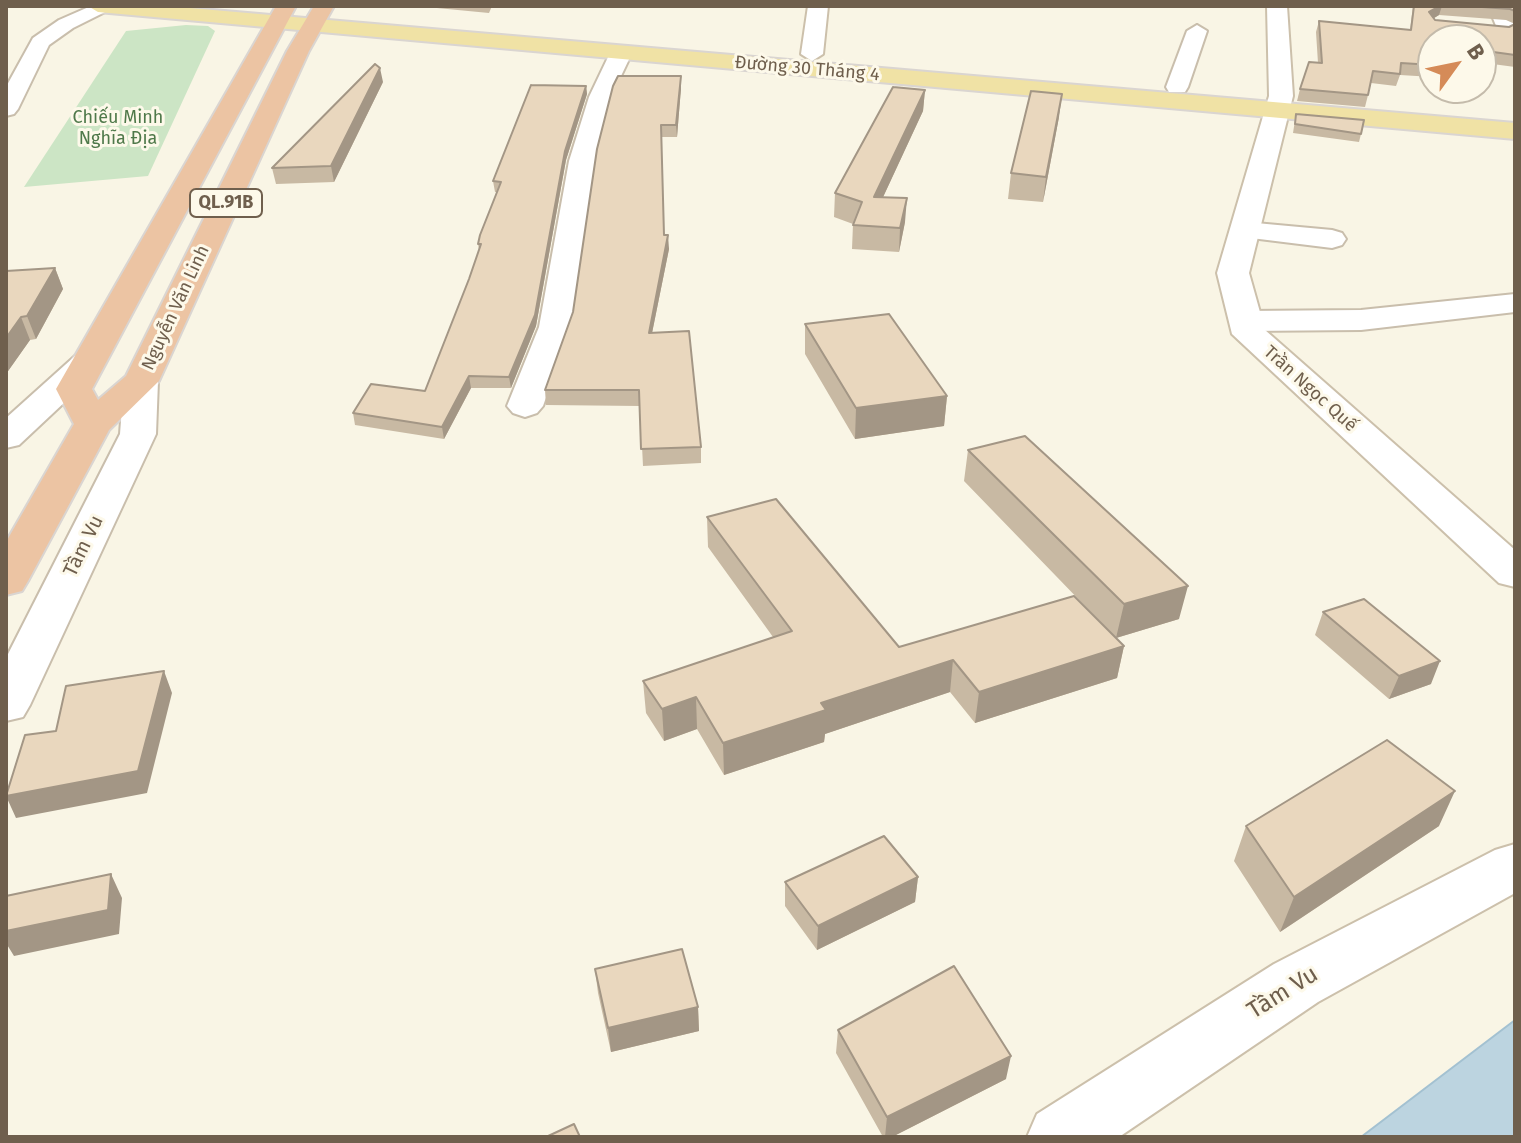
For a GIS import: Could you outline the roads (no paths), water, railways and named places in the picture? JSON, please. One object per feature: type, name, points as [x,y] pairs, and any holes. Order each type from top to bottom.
[{"type":"highway","name":"QL.91B","points":[[93,424],[74,389],[281,13]]},
{"type":"highway","name":"Nguyễn Văn Linh","points":[[6,581],[93,424],[141,381],[319,15]]},
{"type":"main road","name":"Đường 30 Tháng 4","points":[[98,6],[319,15],[812,54],[1177,87],[1280,104],[1515,131]]},
{"type":"main road","name":"Đường 30 Tháng 4","points":[[228,6],[281,13]]},
{"type":"main road","name":"Đường 30 Tháng 4","points":[[319,15],[621,53],[1280,104],[1515,115]]},
{"type":"street","points":[[812,54],[818,6]]},
{"type":"street","name":"Trần Ngọc Quế","points":[[1277,6],[1280,104],[1233,273],[1249,334],[1515,573]]},
{"type":"street","points":[[1498,6],[1510,31]]},
{"type":"street","points":[[6,109],[40,42],[66,24],[105,7]]},
{"type":"street","points":[[1177,87],[1197,31]]},
{"type":"street","points":[[525,406],[555,327],[585,148],[600,97],[621,53]]},
{"type":"street","points":[[1245,230],[1332,239]]},
{"type":"street","points":[[1246,321],[1361,320],[1515,303]]},
{"type":"street","points":[[6,437],[87,363]]},
{"type":"street","name":"Tầm Vu","points":[[6,705],[138,434],[141,381]]},
{"type":"street","name":"Tầm Vu","points":[[1061,1137],[1296,983],[1515,866]]},
{"type":"water","points":[[1515,1020],[1515,1137],[1361,1137]]},
{"type":"park label","name":"Chiếu Minh Nghĩa Địa","points":[[118,128]]}]
